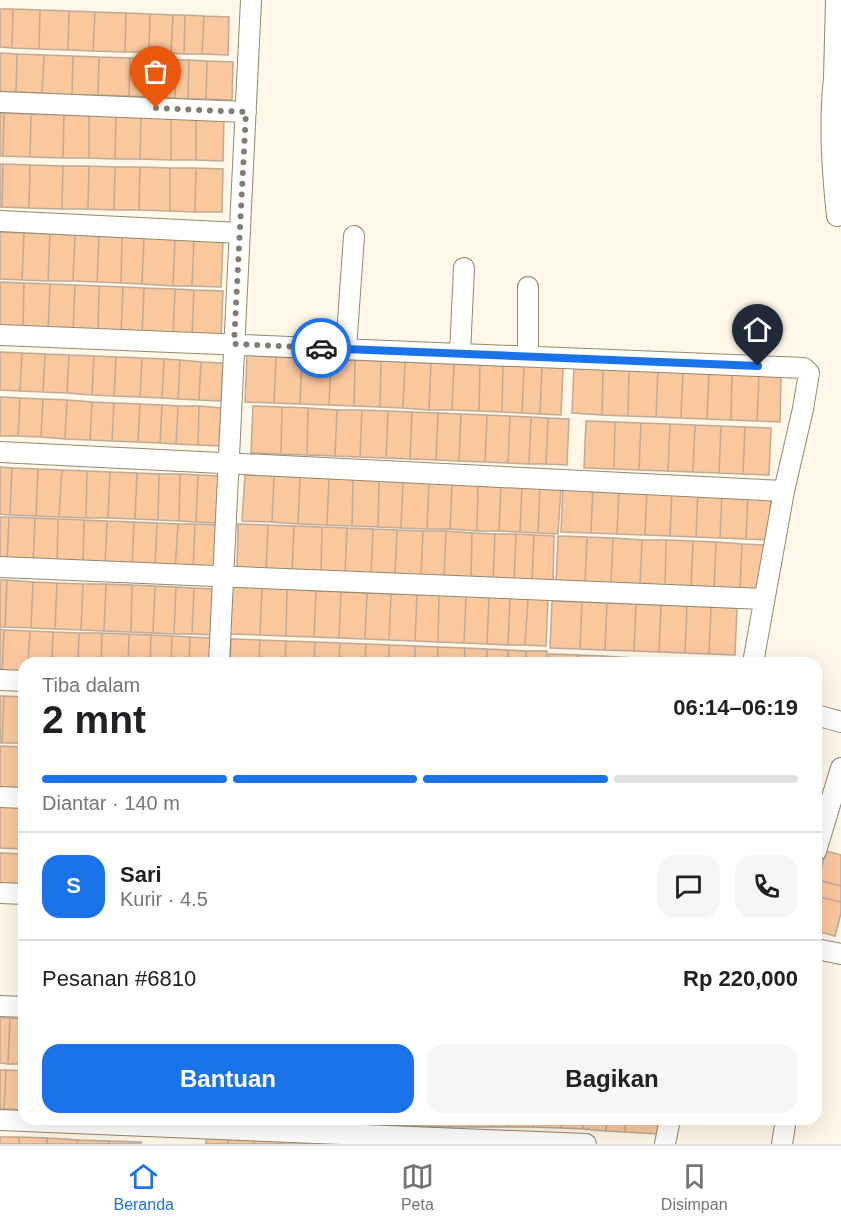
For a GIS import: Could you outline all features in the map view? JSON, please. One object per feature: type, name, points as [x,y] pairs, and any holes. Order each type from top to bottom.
[{"type":"street","points":[[219,657],[251,0]]},
{"type":"street","points":[[837,0],[838,79],[830,114],[837,216]]},
{"type":"street","points":[[0,102],[246,112]]},
{"type":"street","points":[[0,221],[240,233]]},
{"type":"street","points":[[346,349],[354,236]]},
{"type":"street","points":[[460,353],[464,268]]},
{"type":"street","points":[[528,287],[528,356]]},
{"type":"street","points":[[0,335],[804,368],[809,373],[803,409],[784,491],[754,657]]},
{"type":"street","points":[[0,452],[784,491]]},
{"type":"street","points":[[0,567],[764,599]]},
{"type":"street","points":[[0,680],[18,681]]},
{"type":"street","points":[[822,717],[841,722]]},
{"type":"street","points":[[822,831],[841,768]]},
{"type":"street","points":[[0,797],[18,798]]},
{"type":"street","points":[[0,893],[18,894]]},
{"type":"street","points":[[822,950],[841,954]]},
{"type":"street","points":[[0,1006],[18,1007]]},
{"type":"street","points":[[0,1120],[18,1121]]},
{"type":"street","points":[[98,1125],[586,1144]]},
{"type":"street","points":[[665,1144],[669,1125]]},
{"type":"street","points":[[782,1144],[785,1125]]},
{"type":"building","points":[[0,9],[13,9],[12,48],[0,47]]},
{"type":"building","points":[[13,9],[40,10],[39,49],[12,48]]},
{"type":"building","points":[[40,10],[69,11],[68,50],[39,49]]},
{"type":"building","points":[[69,11],[95,12],[93,51],[68,50]]},
{"type":"building","points":[[95,12],[126,13],[125,52],[93,51]]},
{"type":"building","points":[[126,13],[150,14],[149,52],[125,52]]},
{"type":"building","points":[[150,14],[173,15],[171,53],[149,52]]},
{"type":"building","points":[[173,15],[185,15],[184,54],[171,53]]},
{"type":"building","points":[[185,15],[204,16],[202,54],[184,54]]},
{"type":"building","points":[[204,16],[229,17],[228,55],[202,54]]},
{"type":"building","points":[[0,53],[17,54],[16,92],[0,92]]},
{"type":"building","points":[[17,54],[44,55],[42,93],[16,92]]},
{"type":"building","points":[[44,55],[73,56],[72,95],[42,93]]},
{"type":"building","points":[[73,56],[99,57],[98,95],[72,95]]},
{"type":"building","points":[[99,57],[130,58],[129,96],[98,95]]},
{"type":"building","points":[[130,58],[154,59],[153,97],[129,96]]},
{"type":"building","points":[[154,59],[176,60],[175,98],[153,97]]},
{"type":"building","points":[[176,60],[189,60],[188,99],[175,98]]},
{"type":"building","points":[[189,60],[207,61],[206,99],[188,99]]},
{"type":"building","points":[[207,61],[233,62],[232,100],[206,99]]},
{"type":"building","points":[[0,113],[4,113],[3,156],[0,156]]},
{"type":"building","points":[[4,113],[31,114],[30,157],[3,156]]},
{"type":"building","points":[[31,114],[64,115],[63,158],[30,157]]},
{"type":"building","points":[[64,115],[89,115],[89,158],[63,158]]},
{"type":"building","points":[[89,115],[116,116],[115,159],[89,158]]},
{"type":"building","points":[[116,116],[141,116],[140,159],[115,159]]},
{"type":"building","points":[[141,116],[171,117],[171,160],[140,159]]},
{"type":"building","points":[[171,117],[196,117],[196,160],[171,160]]},
{"type":"building","points":[[196,117],[224,118],[223,161],[196,160]]},
{"type":"building","points":[[0,164],[3,164],[2,207],[0,207]]},
{"type":"building","points":[[3,164],[30,165],[29,208],[2,207]]},
{"type":"building","points":[[30,165],[63,166],[62,209],[29,208]]},
{"type":"building","points":[[63,166],[89,166],[88,209],[62,209]]},
{"type":"building","points":[[89,166],[115,167],[114,210],[88,209]]},
{"type":"building","points":[[115,167],[140,167],[139,210],[114,210]]},
{"type":"building","points":[[140,167],[170,168],[170,211],[139,210]]},
{"type":"building","points":[[170,168],[196,168],[195,212],[170,211]]},
{"type":"building","points":[[196,168],[223,169],[222,212],[195,212]]},
{"type":"building","points":[[0,232],[24,233],[22,280],[0,279]]},
{"type":"building","points":[[24,233],[50,234],[48,281],[22,280]]},
{"type":"building","points":[[50,234],[75,235],[73,281],[48,281]]},
{"type":"building","points":[[75,235],[99,236],[97,282],[73,281]]},
{"type":"building","points":[[99,236],[122,237],[121,283],[97,282]]},
{"type":"building","points":[[122,237],[144,238],[142,284],[121,283]]},
{"type":"building","points":[[144,238],[175,239],[173,286],[142,284]]},
{"type":"building","points":[[175,239],[194,240],[192,286],[173,286]]},
{"type":"building","points":[[194,240],[223,241],[221,287],[192,286]]},
{"type":"building","points":[[0,282],[24,283],[23,330],[0,329]]},
{"type":"building","points":[[24,283],[50,284],[48,331],[23,330]]},
{"type":"building","points":[[50,284],[75,285],[73,332],[48,331]]},
{"type":"building","points":[[75,285],[99,286],[98,333],[73,332]]},
{"type":"building","points":[[99,286],[123,287],[121,334],[98,333]]},
{"type":"building","points":[[123,287],[144,288],[142,335],[121,334]]},
{"type":"building","points":[[144,288],[175,289],[173,336],[142,335]]},
{"type":"building","points":[[175,289],[194,290],[192,337],[173,336]]},
{"type":"building","points":[[194,290],[223,291],[221,338],[192,337]]},
{"type":"building","points":[[0,352],[22,353],[20,391],[0,390]]},
{"type":"building","points":[[22,353],[45,354],[43,392],[20,391]]},
{"type":"building","points":[[45,354],[69,355],[67,393],[43,392]]},
{"type":"building","points":[[69,355],[94,356],[92,395],[67,393]]},
{"type":"building","points":[[247,355],[276,357],[274,403],[245,402]]},
{"type":"building","points":[[94,356],[116,357],[114,396],[92,395]]},
{"type":"building","points":[[116,357],[142,358],[140,397],[114,396]]},
{"type":"building","points":[[276,357],[302,358],[300,404],[274,403]]},
{"type":"building","points":[[142,358],[164,359],[162,398],[140,397]]},
{"type":"building","points":[[302,358],[331,359],[329,405],[300,404]]},
{"type":"building","points":[[164,359],[180,360],[178,399],[162,398]]},
{"type":"building","points":[[331,359],[355,360],[354,406],[329,405]]},
{"type":"building","points":[[180,360],[201,362],[199,400],[178,399]]},
{"type":"building","points":[[355,360],[381,361],[380,407],[354,406]]},
{"type":"building","points":[[381,361],[405,362],[403,408],[380,407]]},
{"type":"building","points":[[201,362],[223,363],[221,401],[199,400]]},
{"type":"building","points":[[405,362],[431,363],[429,410],[403,408]]},
{"type":"building","points":[[431,363],[454,364],[452,410],[429,410]]},
{"type":"building","points":[[454,364],[480,365],[479,411],[452,410]]},
{"type":"building","points":[[480,365],[503,366],[502,412],[479,411]]},
{"type":"building","points":[[503,366],[524,366],[522,413],[502,412]]},
{"type":"building","points":[[524,366],[542,367],[540,414],[522,413]]},
{"type":"building","points":[[542,367],[563,368],[561,415],[540,414]]},
{"type":"building","points":[[574,367],[603,368],[602,415],[572,413]]},
{"type":"building","points":[[603,368],[629,369],[628,416],[602,415]]},
{"type":"building","points":[[629,369],[658,370],[656,417],[628,416]]},
{"type":"building","points":[[658,370],[683,371],[681,418],[656,417]]},
{"type":"building","points":[[683,371],[709,372],[707,419],[681,418]]},
{"type":"building","points":[[709,372],[732,373],[731,420],[707,419]]},
{"type":"building","points":[[732,373],[759,374],[757,421],[731,420]]},
{"type":"building","points":[[759,374],[781,375],[780,422],[757,421]]},
{"type":"building","points":[[0,397],[20,398],[18,436],[0,436]]},
{"type":"building","points":[[20,398],[43,399],[41,437],[18,436]]},
{"type":"building","points":[[43,399],[67,400],[65,439],[41,437]]},
{"type":"building","points":[[67,400],[92,402],[90,440],[65,439]]},
{"type":"building","points":[[92,402],[114,403],[112,441],[90,440]]},
{"type":"building","points":[[114,403],[140,404],[138,442],[112,441]]},
{"type":"building","points":[[140,404],[162,405],[160,443],[138,442]]},
{"type":"building","points":[[162,405],[178,406],[176,444],[160,443]]},
{"type":"building","points":[[178,406],[199,406],[198,445],[176,444]]},
{"type":"building","points":[[199,406],[221,408],[220,446],[198,445]]},
{"type":"building","points":[[253,406],[282,407],[281,454],[251,453]]},
{"type":"building","points":[[282,407],[308,408],[307,455],[281,454]]},
{"type":"building","points":[[308,408],[337,410],[335,456],[307,455]]},
{"type":"building","points":[[337,410],[362,410],[360,457],[335,456]]},
{"type":"building","points":[[362,410],[388,411],[386,458],[360,457]]},
{"type":"building","points":[[388,411],[412,412],[410,459],[386,458]]},
{"type":"building","points":[[412,412],[438,413],[436,460],[410,459]]},
{"type":"building","points":[[438,413],[461,414],[459,461],[436,460]]},
{"type":"building","points":[[461,414],[487,415],[485,462],[459,461]]},
{"type":"building","points":[[487,415],[510,416],[508,463],[485,462]]},
{"type":"building","points":[[510,416],[531,417],[529,464],[508,463]]},
{"type":"building","points":[[531,417],[548,418],[546,464],[529,464]]},
{"type":"building","points":[[548,418],[569,419],[567,465],[546,464]]},
{"type":"building","points":[[586,421],[615,422],[614,469],[584,468]]},
{"type":"building","points":[[615,422],[641,423],[639,470],[614,469]]},
{"type":"building","points":[[641,423],[670,424],[668,471],[639,470]]},
{"type":"building","points":[[670,424],[695,425],[693,472],[668,471]]},
{"type":"building","points":[[695,425],[721,426],[719,473],[693,472]]},
{"type":"building","points":[[721,426],[745,427],[743,474],[719,473]]},
{"type":"building","points":[[745,427],[771,428],[769,475],[743,474]]},
{"type":"building","points":[[0,467],[12,468],[10,515],[0,514]]},
{"type":"building","points":[[12,468],[38,469],[36,516],[10,515]]},
{"type":"building","points":[[38,469],[62,470],[59,517],[36,516]]},
{"type":"building","points":[[62,470],[87,471],[86,518],[59,517]]},
{"type":"building","points":[[87,471],[110,472],[108,518],[86,518]]},
{"type":"building","points":[[110,472],[137,473],[135,519],[108,518]]},
{"type":"building","points":[[137,473],[159,474],[158,520],[135,519]]},
{"type":"building","points":[[159,474],[180,474],[179,521],[158,520]]},
{"type":"building","points":[[180,474],[198,475],[196,522],[179,521]]},
{"type":"building","points":[[198,475],[219,476],[217,523],[196,522]]},
{"type":"building","points":[[245,475],[274,476],[272,522],[242,521]]},
{"type":"building","points":[[274,476],[300,477],[298,524],[272,522]]},
{"type":"building","points":[[300,477],[329,478],[327,525],[298,524]]},
{"type":"building","points":[[329,478],[353,479],[352,526],[327,525]]},
{"type":"building","points":[[353,479],[379,480],[378,527],[352,526]]},
{"type":"building","points":[[379,480],[403,481],[401,528],[378,527]]},
{"type":"building","points":[[403,481],[429,482],[427,529],[401,528]]},
{"type":"building","points":[[429,482],[452,483],[450,529],[427,529]]},
{"type":"building","points":[[452,483],[478,484],[477,531],[450,529]]},
{"type":"building","points":[[478,484],[501,485],[499,531],[477,531]]},
{"type":"building","points":[[501,485],[522,486],[520,532],[499,531]]},
{"type":"building","points":[[563,485],[593,486],[591,533],[561,532]]},
{"type":"building","points":[[522,486],[540,486],[538,533],[520,532]]},
{"type":"building","points":[[540,486],[561,487],[558,534],[538,533]]},
{"type":"building","points":[[593,486],[619,487],[617,534],[591,533]]},
{"type":"building","points":[[619,487],[647,488],[645,535],[617,534]]},
{"type":"building","points":[[647,488],[672,489],[670,536],[645,535]]},
{"type":"building","points":[[672,489],[698,490],[696,537],[670,536]]},
{"type":"building","points":[[698,490],[722,491],[720,538],[696,537]]},
{"type":"building","points":[[722,491],[748,492],[746,539],[720,538]]},
{"type":"building","points":[[748,492],[771,493],[769,540],[746,539]]},
{"type":"building","points":[[0,517],[9,517],[7,564],[0,563]]},
{"type":"building","points":[[9,517],[35,518],[33,565],[7,564]]},
{"type":"building","points":[[35,518],[58,519],[57,566],[33,565]]},
{"type":"building","points":[[58,519],[84,520],[83,567],[57,566]]},
{"type":"building","points":[[84,520],[107,521],[105,567],[83,567]]},
{"type":"building","points":[[107,521],[134,522],[132,568],[105,567]]},
{"type":"building","points":[[134,522],[157,523],[155,569],[132,568]]},
{"type":"building","points":[[157,523],[178,524],[175,570],[155,569]]},
{"type":"building","points":[[178,524],[195,524],[193,571],[175,570]]},
{"type":"building","points":[[195,524],[216,525],[214,572],[193,571]]},
{"type":"building","points":[[238,524],[268,525],[266,572],[237,570]]},
{"type":"building","points":[[268,525],[294,526],[292,572],[266,572]]},
{"type":"building","points":[[294,526],[322,527],[321,574],[292,572]]},
{"type":"building","points":[[322,527],[347,528],[345,575],[321,574]]},
{"type":"building","points":[[347,528],[373,529],[371,576],[345,575]]},
{"type":"building","points":[[373,529],[397,530],[395,576],[371,576]]},
{"type":"building","points":[[397,530],[423,531],[421,577],[395,576]]},
{"type":"building","points":[[423,531],[446,531],[444,578],[421,577]]},
{"type":"building","points":[[446,531],[472,533],[471,579],[444,578]]},
{"type":"building","points":[[472,533],[495,534],[493,580],[471,579]]},
{"type":"building","points":[[495,534],[516,534],[514,581],[493,580]]},
{"type":"building","points":[[516,534],[534,535],[532,582],[514,581]]},
{"type":"building","points":[[534,535],[554,536],[553,583],[532,582]]},
{"type":"building","points":[[558,536],[587,537],[585,584],[556,583]]},
{"type":"building","points":[[587,537],[613,538],[611,585],[585,584]]},
{"type":"building","points":[[613,538],[642,540],[640,586],[611,585]]},
{"type":"building","points":[[642,540],[666,540],[665,587],[640,586]]},
{"type":"building","points":[[666,540],[693,541],[691,588],[665,587]]},
{"type":"building","points":[[693,541],[716,542],[714,589],[691,588]]},
{"type":"building","points":[[716,542],[742,544],[740,590],[714,589]]},
{"type":"building","points":[[742,544],[765,545],[763,591],[740,590]]},
{"type":"building","points":[[0,580],[7,580],[5,627],[0,627]]},
{"type":"building","points":[[7,580],[33,582],[31,628],[5,627]]},
{"type":"building","points":[[33,582],[57,583],[55,629],[31,628]]},
{"type":"building","points":[[57,583],[83,584],[81,630],[55,629]]},
{"type":"building","points":[[83,584],[106,584],[104,631],[81,630]]},
{"type":"building","points":[[106,584],[132,585],[131,632],[104,631]]},
{"type":"building","points":[[132,585],[155,586],[153,633],[131,632]]},
{"type":"building","points":[[155,586],[176,587],[174,634],[153,633]]},
{"type":"building","points":[[176,587],[194,588],[192,634],[174,634]]},
{"type":"building","points":[[232,587],[262,588],[260,635],[230,634]]},
{"type":"building","points":[[194,588],[214,589],[213,635],[192,634]]},
{"type":"building","points":[[262,588],[287,589],[286,636],[260,635]]},
{"type":"building","points":[[287,589],[316,591],[314,637],[286,636]]},
{"type":"building","points":[[316,591],[341,592],[339,638],[314,637]]},
{"type":"building","points":[[341,592],[367,593],[365,639],[339,638]]},
{"type":"building","points":[[367,593],[391,594],[389,640],[365,639]]},
{"type":"building","points":[[391,594],[417,594],[415,641],[389,640]]},
{"type":"building","points":[[417,594],[439,595],[438,642],[415,641]]},
{"type":"building","points":[[439,595],[466,596],[464,643],[438,642]]},
{"type":"building","points":[[466,596],[489,597],[487,644],[464,643]]},
{"type":"building","points":[[489,597],[510,598],[508,645],[487,644]]},
{"type":"building","points":[[510,598],[528,599],[525,645],[508,645]]},
{"type":"building","points":[[528,599],[548,599],[546,646],[525,645]]},
{"type":"building","points":[[552,601],[582,602],[580,649],[550,648]]},
{"type":"building","points":[[582,602],[607,603],[605,650],[580,649]]},
{"type":"building","points":[[607,603],[636,604],[634,651],[605,650]]},
{"type":"building","points":[[636,604],[661,605],[659,652],[634,651]]},
{"type":"building","points":[[661,605],[687,606],[685,653],[659,652]]},
{"type":"building","points":[[687,606],[711,607],[709,654],[685,653]]},
{"type":"building","points":[[711,607],[737,608],[735,655],[709,654]]},
{"type":"building","points":[[0,629],[4,630],[2,676],[0,676]]},
{"type":"building","points":[[4,630],[30,631],[28,657],[18,657],[18,677],[2,676]]},
{"type":"building","points":[[30,631],[53,632],[52,657],[28,657]]},
{"type":"building","points":[[53,632],[79,633],[78,657],[52,657]]},
{"type":"building","points":[[79,633],[102,633],[101,657],[78,657]]},
{"type":"building","points":[[102,633],[129,634],[128,657],[101,657]]},
{"type":"building","points":[[129,634],[151,635],[150,657],[128,657]]},
{"type":"building","points":[[151,635],[172,636],[171,657],[150,657]]},
{"type":"building","points":[[172,636],[190,637],[189,657],[171,657]]},
{"type":"building","points":[[190,637],[211,638],[210,657],[189,657]]},
{"type":"building","points":[[231,639],[260,640],[259,657],[230,657]]},
{"type":"building","points":[[260,640],[286,641],[285,657],[259,657]]},
{"type":"building","points":[[286,641],[315,642],[314,657],[285,657]]},
{"type":"building","points":[[315,642],[340,643],[339,657],[314,657]]},
{"type":"building","points":[[340,643],[366,644],[365,657],[339,657]]},
{"type":"building","points":[[366,644],[389,645],[389,657],[365,657]]},
{"type":"building","points":[[389,645],[415,646],[415,657],[389,657]]},
{"type":"building","points":[[415,646],[438,647],[437,657],[415,657]]},
{"type":"building","points":[[438,647],[465,648],[464,657],[437,657]]},
{"type":"building","points":[[465,648],[487,649],[487,657],[464,657]]},
{"type":"building","points":[[487,649],[508,650],[508,657],[487,657]]},
{"type":"building","points":[[508,650],[526,651],[526,657],[508,657]]},
{"type":"building","points":[[526,651],[547,651],[546,657],[526,657]]},
{"type":"building","points":[[549,654],[578,655],[578,657],[549,657]]},
{"type":"building","points":[[578,655],[604,656],[604,657],[578,657]]},
{"type":"building","points":[[0,696],[4,696],[2,743],[0,743]]},
{"type":"building","points":[[4,696],[18,697],[18,743],[2,743]]},
{"type":"building","points":[[0,746],[18,747],[18,794],[0,793]]},
{"type":"building","points":[[0,801],[18,802],[18,849],[0,848]]},
{"type":"building","points":[[826,851],[841,855],[841,886],[822,881],[822,866]]},
{"type":"building","points":[[0,853],[18,854],[18,886],[0,886]]},
{"type":"building","points":[[822,881],[841,886],[841,902],[822,897]]},
{"type":"building","points":[[822,897],[841,902],[841,913],[835,936],[822,933]]},
{"type":"building","points":[[0,1018],[10,1018],[8,1064],[0,1063]]},
{"type":"building","points":[[10,1018],[18,1019],[18,1064],[8,1064]]},
{"type":"building","points":[[0,1070],[6,1070],[4,1109],[0,1109]]},
{"type":"building","points":[[6,1070],[18,1071],[18,1110],[4,1109]]},
{"type":"building","points":[[344,1125],[372,1125],[372,1126]]},
{"type":"building","points":[[372,1125],[395,1125],[395,1126]]},
{"type":"building","points":[[395,1125],[423,1125],[423,1126]]},
{"type":"building","points":[[450,1125],[450,1127],[423,1126]]},
{"type":"building","points":[[450,1125],[470,1125],[470,1127],[450,1127]]},
{"type":"building","points":[[470,1125],[493,1125],[493,1127],[470,1127]]},
{"type":"building","points":[[493,1125],[509,1125],[509,1127],[493,1127]]},
{"type":"building","points":[[509,1125],[533,1125],[533,1127],[509,1127]]},
{"type":"building","points":[[533,1125],[561,1125],[561,1128],[533,1127]]},
{"type":"building","points":[[561,1125],[583,1125],[583,1129],[561,1128]]},
{"type":"building","points":[[583,1125],[606,1125],[606,1131],[583,1129]]},
{"type":"building","points":[[606,1125],[626,1125],[625,1132],[606,1131]]},
{"type":"building","points":[[626,1125],[659,1125],[658,1134],[625,1132]]},
{"type":"building","points":[[0,1137],[19,1137],[19,1144],[0,1144]]},
{"type":"building","points":[[19,1137],[47,1138],[47,1144],[19,1144]]},
{"type":"building","points":[[206,1137],[229,1137],[228,1144],[206,1144]]},
{"type":"building","points":[[229,1137],[254,1138],[254,1144],[228,1144]]},
{"type":"building","points":[[47,1138],[78,1140],[77,1144],[47,1144]]},
{"type":"building","points":[[254,1138],[281,1139],[281,1144],[254,1144]]},
{"type":"building","points":[[281,1139],[309,1139],[309,1144],[281,1144]]},
{"type":"building","points":[[78,1140],[109,1141],[109,1144],[77,1144]]},
{"type":"building","points":[[109,1141],[141,1142],[141,1144],[109,1144]]},
{"type":"way so far","points":[[156,108],[246,112],[234,344],[321,348]]},
{"type":"route","points":[[321,348],[758,366]]}]
